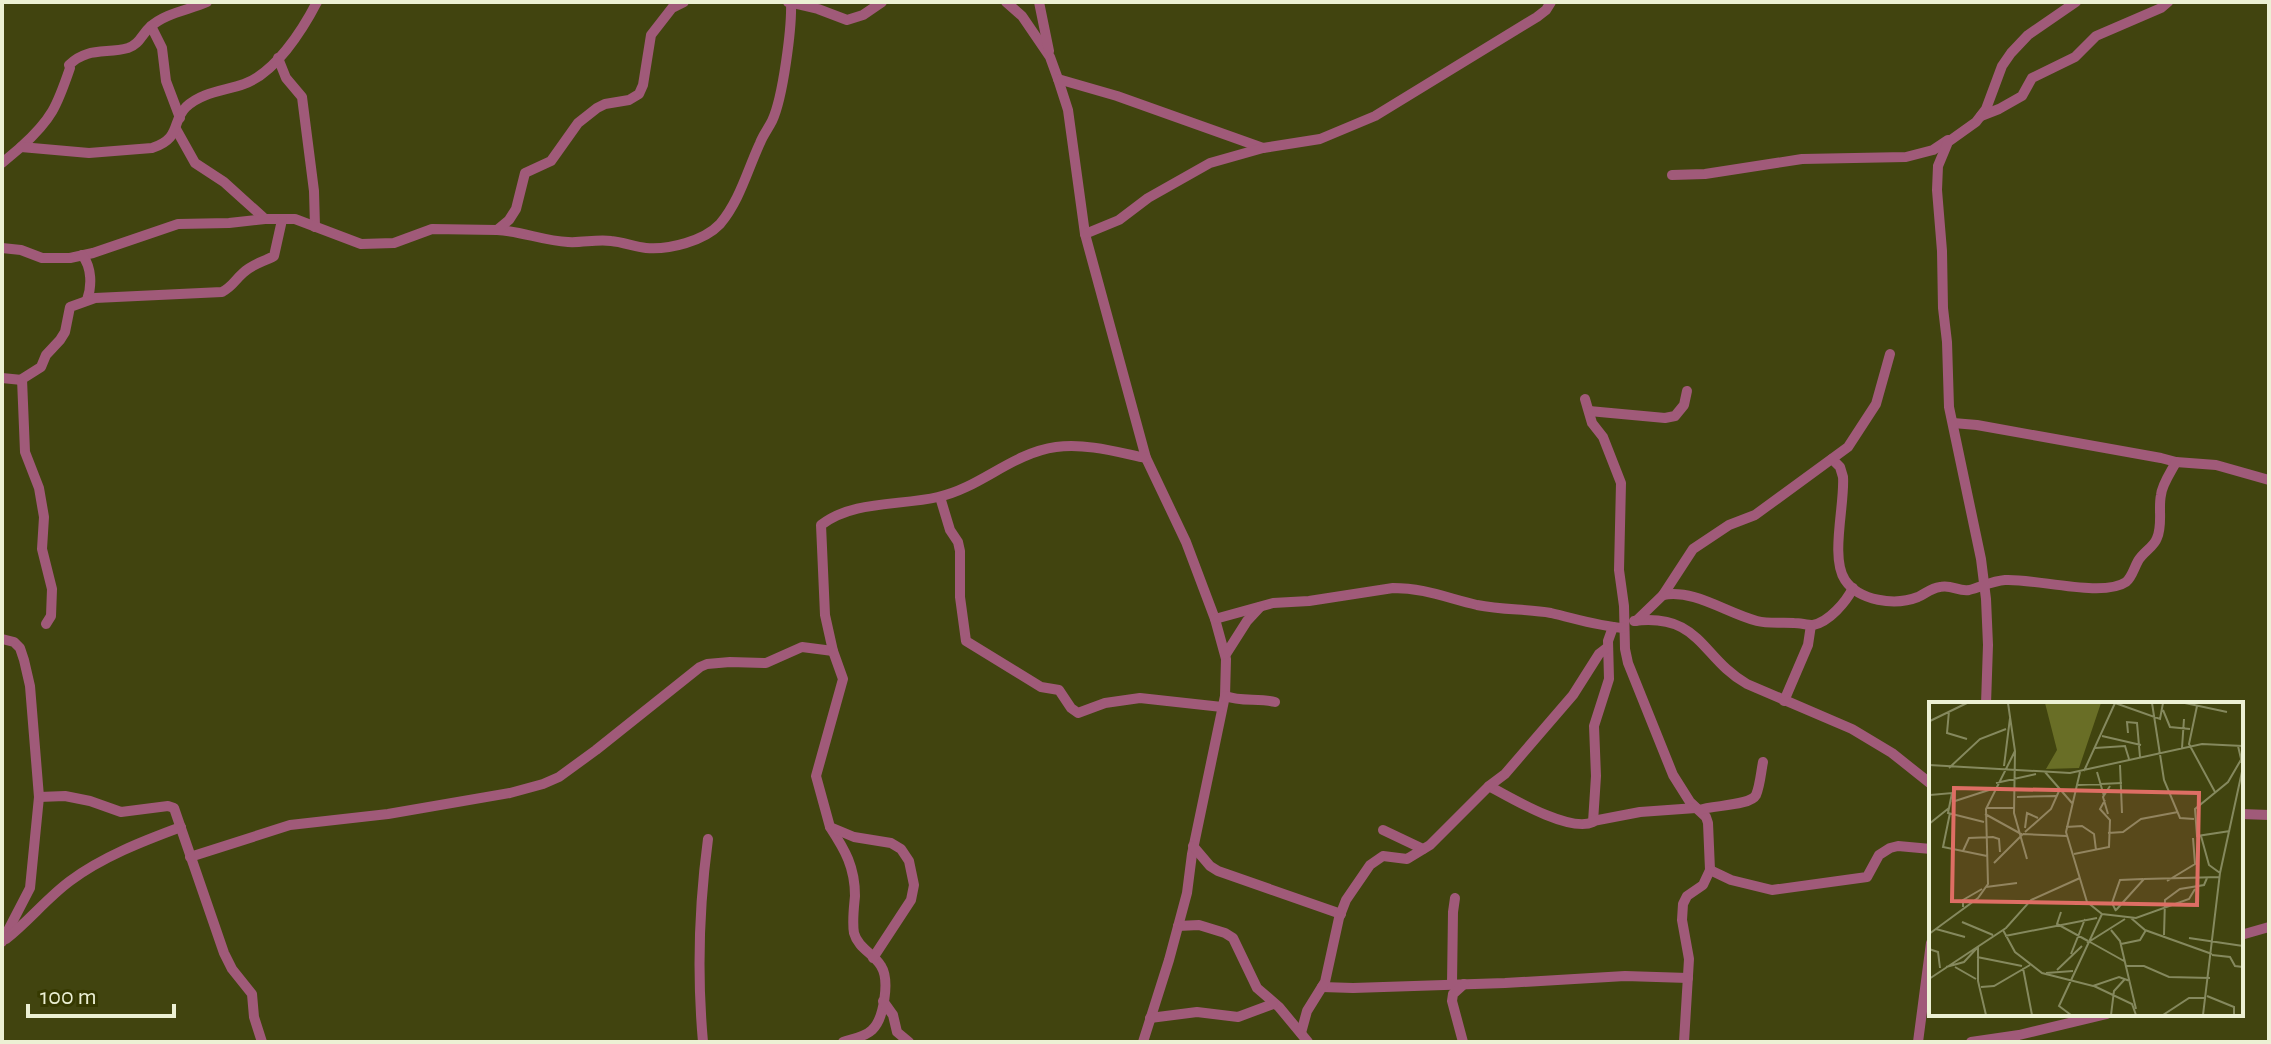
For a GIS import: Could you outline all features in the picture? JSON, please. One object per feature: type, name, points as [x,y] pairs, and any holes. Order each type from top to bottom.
[{"type":"street","points":[[2,163],[39,131],[53,112],[69,65],[74,60],[91,52],[130,47],[139,43],[151,26],[165,17],[207,2]]},
{"type":"street","points":[[21,147],[89,153],[155,147],[165,142],[176,129],[185,108],[200,98],[259,77],[301,30],[317,2]]},
{"type":"street","points":[[497,230],[516,209],[526,171],[555,158],[578,123],[597,108],[629,100],[639,94],[651,35],[672,8],[684,2]]},
{"type":"street","points":[[2,248],[21,250],[42,258],[70,258],[178,224],[265,219],[295,219],[361,244],[379,245],[394,243],[432,229],[517,231],[545,239],[568,242],[608,240],[646,248],[690,241],[719,225],[742,190],[761,141],[773,120],[782,82],[790,2],[847,20],[863,15],[882,2]]},
{"type":"street","points":[[1006,2],[1022,16],[1050,57]]},
{"type":"street","points":[[1039,2],[1050,57],[1068,110],[1085,234],[1146,458],[1186,542],[1226,654],[1224,702],[1193,846],[1187,893],[1143,1042]]},
{"type":"street","points":[[1085,234],[1119,220],[1148,198],[1210,163],[1263,148],[1320,139],[1375,116],[1537,17],[1551,2]]},
{"type":"street","points":[[1986,702],[1988,645],[1984,585],[1954,438],[1947,385],[1938,166],[1948,142],[1981,116],[1991,99],[2002,66],[2011,53],[2028,35],[2076,2]]},
{"type":"street","points":[[1981,116],[2022,96],[2032,78],[2075,57],[2096,36],[2168,2]]},
{"type":"street","points":[[151,26],[162,48],[166,81],[180,118]]},
{"type":"street","points":[[278,58],[286,78],[302,97],[314,191],[315,227]]},
{"type":"street","points":[[1058,79],[1117,96],[1263,148]]},
{"type":"street","points":[[176,129],[195,163],[224,182],[265,219]]},
{"type":"street","points":[[1672,175],[1705,174],[1802,159],[1906,157],[1933,150],[1957,136]]},
{"type":"street","points":[[46,624],[51,616],[52,589],[42,549],[44,517],[39,488],[25,452],[22,380],[41,367],[46,355],[60,340],[65,332],[70,306],[87,300],[222,292],[251,266],[274,256],[282,220]]},
{"type":"street","points":[[82,255],[90,274],[87,300]]},
{"type":"street","points":[[1593,821],[1596,776],[1594,726],[1609,679],[1608,639],[1663,595],[1693,549],[1729,525],[1755,515],[1848,447],[1876,404],[1890,354]]},
{"type":"street","points":[[2,378],[22,380]]},
{"type":"street","points":[[1589,411],[1665,418],[1675,416],[1684,405],[1687,391]]},
{"type":"street","points":[[1585,399],[1593,425],[1610,453],[1621,483],[1619,570],[1625,649],[1633,678],[1673,775],[1708,823],[1710,870],[1703,885],[1687,896],[1683,904],[1682,920],[1689,959],[1684,1042]]},
{"type":"street","points":[[1953,423],[2176,462],[2216,465],[2269,480]]},
{"type":"street","points":[[843,1042],[871,1031],[878,1022],[886,991],[881,965],[856,939],[855,891],[849,857],[830,827],[816,776],[843,679],[825,615],[821,525],[863,507],[940,497],[981,480],[1023,456],[1052,447],[1090,448],[1146,458]]},
{"type":"street","points":[[1832,459],[1840,467],[1844,486],[1839,532],[1840,569],[1846,582],[1875,599],[1898,601],[1918,597],[1939,587],[1966,590],[2002,581],[2105,588],[2124,583],[2157,538],[2161,493],[2176,462]]},
{"type":"street","points":[[940,497],[960,551],[960,597],[965,638],[969,645],[1041,687],[1059,690],[1078,713],[1105,703],[1140,698],[1224,702],[1256,698],[1275,702]]},
{"type":"street","points":[[1215,619],[1261,605],[1405,588],[1439,593],[1487,607],[1551,613],[1597,626],[1666,620],[1699,639],[1732,675],[1852,729],[1892,753],[1929,782]]},
{"type":"street","points":[[1663,595],[1696,598],[1755,620],[1811,625],[1838,609],[1853,588]]},
{"type":"street","points":[[1226,654],[1261,605]]},
{"type":"street","points":[[1784,701],[1808,645],[1811,625]]},
{"type":"street","points":[[2,639],[14,642],[24,660],[30,686],[39,797],[30,888],[4,940]]},
{"type":"street","points":[[190,857],[290,825],[388,814],[529,789],[559,777],[700,667],[730,662],[766,663],[802,647],[833,651]]},
{"type":"street","points":[[1304,1037],[1307,1011],[1322,987],[1341,914],[1352,891],[1376,859],[1384,856],[1407,859],[1430,845],[1513,766],[1573,695],[1599,654],[1608,647]]},
{"type":"street","points":[[1489,786],[1527,806],[1579,825],[1640,812],[1743,804],[1751,801],[1757,791],[1763,762]]},
{"type":"street","points":[[39,797],[65,796],[121,812],[168,806],[175,810],[228,963],[251,992],[254,1017],[262,1042]]},
{"type":"street","points":[[2243,814],[2269,815]]},
{"type":"street","points":[[4,940],[78,876],[180,825]]},
{"type":"street","points":[[830,827],[854,837],[891,843],[901,849],[909,861],[914,885],[911,900],[873,958]]},
{"type":"street","points":[[1383,830],[1423,849]]},
{"type":"street","points":[[703,1042],[700,915],[708,839]]},
{"type":"street","points":[[1193,846],[1218,871],[1341,914]]},
{"type":"street","points":[[1710,870],[1731,880],[1779,890],[1864,878],[1870,875],[1879,855],[1894,846],[1929,849]]},
{"type":"street","points":[[1455,898],[1453,912],[1458,984],[1452,1001],[1463,1042]]},
{"type":"street","points":[[1178,926],[1199,925],[1233,938],[1252,980],[1304,1037]]},
{"type":"street","points":[[2243,934],[2269,927]]},
{"type":"street","points":[[1918,1042],[1929,949]]},
{"type":"street","points":[[1322,987],[1625,976],[1688,978]]},
{"type":"street","points":[[883,1001],[893,1015],[897,1032],[909,1042]]},
{"type":"street","points":[[1150,1018],[1197,1012],[1238,1017],[1273,1004]]},
{"type":"street","points":[[1971,1042],[2019,1035],[2099,1016]]}]
